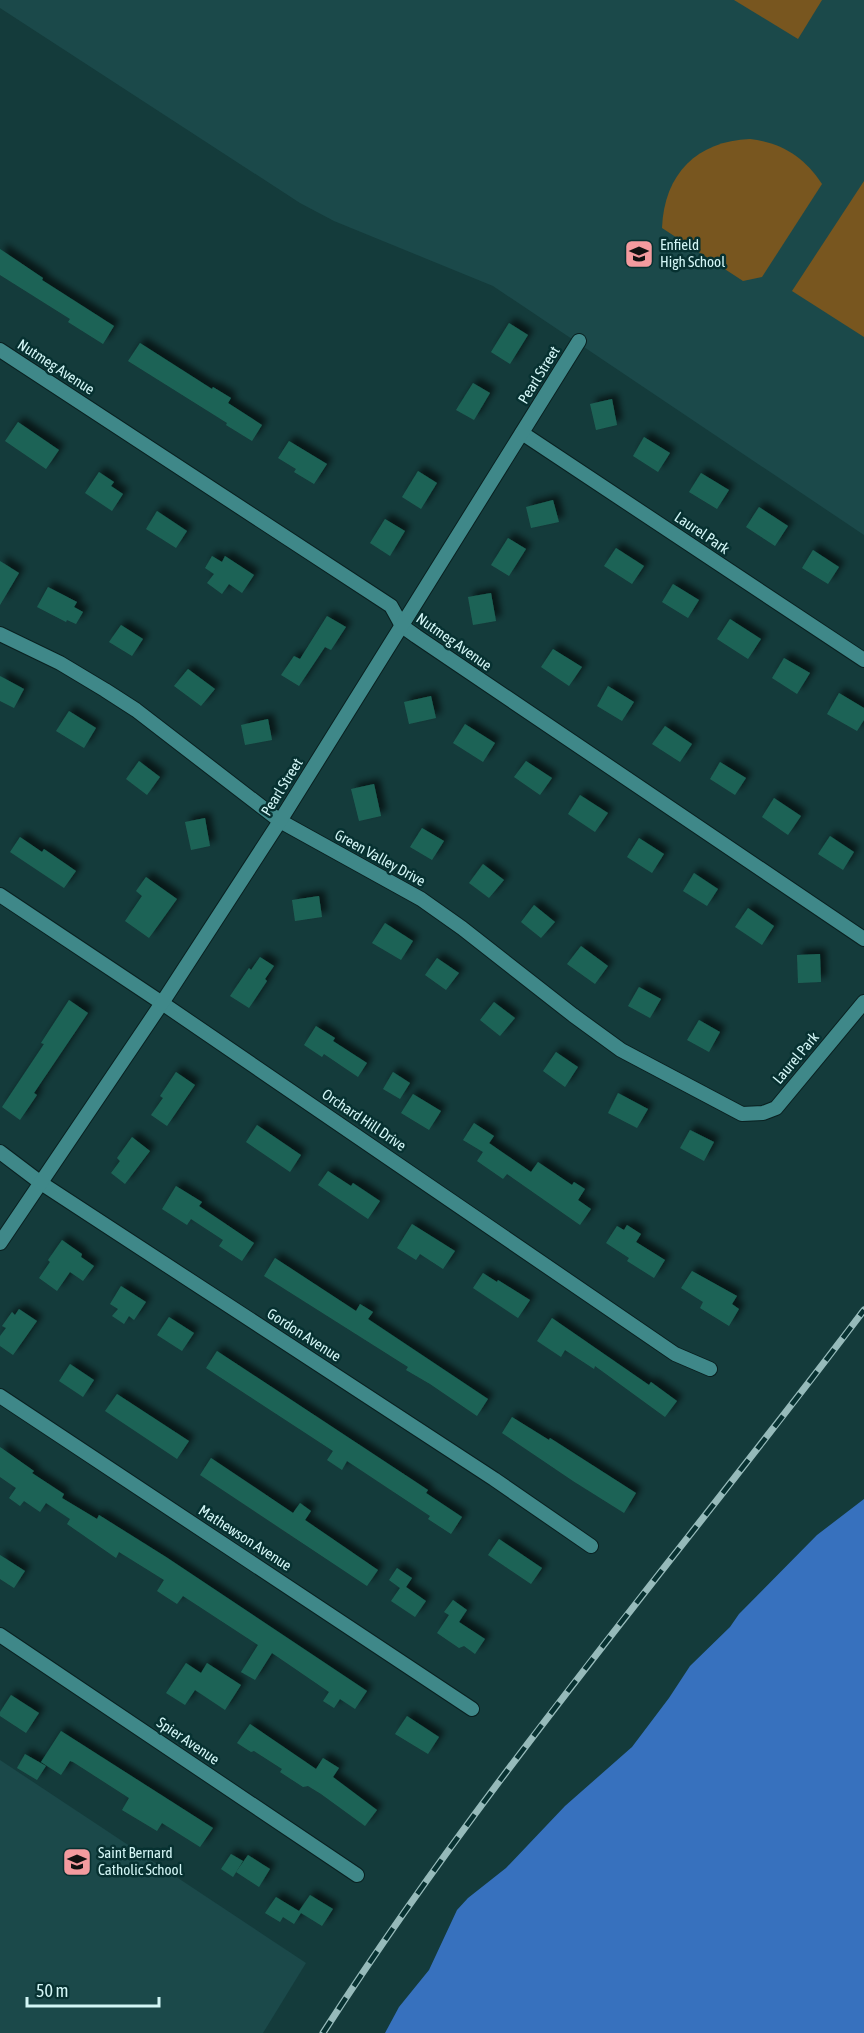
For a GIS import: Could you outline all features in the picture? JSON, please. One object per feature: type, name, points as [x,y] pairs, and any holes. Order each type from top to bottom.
[{"type":"street","name":"Pearl Street","points":[[0,1243],[162,1003],[280,821],[579,341]]},
{"type":"street","name":"Nutmeg Avenue","points":[[0,350],[391,606],[402,626],[534,718],[864,939]]},
{"type":"street","name":"Laurel Park","points":[[522,433],[864,660]]},
{"type":"street","name":"Green Valley Drive","points":[[0,634],[60,663],[105,690],[280,821],[420,899],[462,928],[621,1050],[742,1114]]},
{"type":"street","name":"Orchard Hill Drive","points":[[0,895],[675,1354],[710,1369]]},
{"type":"street","name":"Laurel Park","points":[[742,1114],[763,1113],[776,1108],[864,1002]]},
{"type":"street","name":"Gordon Avenue","points":[[0,1152],[40,1183],[494,1479],[591,1546]]},
{"type":"street","name":"Mathewson Avenue","points":[[0,1396],[472,1708]]},
{"type":"street","name":"Spier Avenue","points":[[0,1635],[357,1875]]},
{"type":"shaded area","name":"Enfield High School","points":[[0,0],[864,0],[864,535],[493,286],[334,221],[300,203],[0,8]]},
{"type":"shaded area","points":[[734,0],[822,0],[798,39]]},
{"type":"shaded area","points":[[750,139],[772,144],[791,153],[808,166],[822,184],[762,277],[743,281],[662,228],[669,192],[687,164],[714,146]]},
{"type":"shaded area","points":[[864,181],[864,337],[792,291]]},
{"type":"shaded area","name":"Saint Bernard Catholic School","points":[[0,1760],[306,1963],[263,2033],[0,2033]]},
{"type":"water","points":[[864,1499],[864,2033],[385,2033],[399,2007],[429,1970],[457,1910],[468,1898],[506,1868],[565,1806],[632,1747],[690,1666],[817,1535]]},
{"type":"building","points":[[0,249],[43,278],[42,280],[114,326],[103,344],[68,322],[70,319],[0,275]]},
{"type":"building","points":[[509,323],[528,335],[510,364],[491,352]]},
{"type":"building","points":[[140,343],[212,389],[213,387],[231,398],[228,403],[262,425],[252,441],[128,361]]},
{"type":"building","points":[[473,383],[490,393],[474,420],[456,410]]},
{"type":"building","points":[[612,399],[617,425],[596,430],[590,404]]},
{"type":"building","points":[[18,422],[59,450],[46,469],[5,441]]},
{"type":"building","points":[[644,437],[670,453],[658,472],[633,456]]},
{"type":"building","points":[[289,441],[327,464],[314,484],[294,472],[296,469],[278,458]]},
{"type":"building","points":[[418,471],[437,483],[421,509],[402,497]]},
{"type":"building","points":[[99,472],[114,482],[111,486],[123,494],[112,511],[85,493]]},
{"type":"building","points":[[701,473],[729,490],[717,509],[689,492]]},
{"type":"building","points":[[553,500],[559,522],[531,528],[526,507]]},
{"type":"building","points":[[759,507],[788,526],[775,546],[746,527]]},
{"type":"building","points":[[157,511],[187,531],[176,548],[146,529]]},
{"type":"building","points":[[385,519],[405,531],[390,556],[370,543]]},
{"type":"building","points":[[508,538],[526,549],[509,576],[491,565]]},
{"type":"building","points":[[616,548],[644,566],[632,584],[604,566]]},
{"type":"building","points":[[813,550],[839,567],[828,584],[802,568]]},
{"type":"building","points":[[212,556],[222,562],[225,556],[254,575],[242,593],[229,584],[222,594],[207,583],[214,574],[205,568]]},
{"type":"building","points":[[0,561],[19,573],[0,605]]},
{"type":"building","points":[[673,584],[699,600],[688,618],[662,602]]},
{"type":"building","points":[[48,587],[77,602],[74,607],[83,612],[76,624],[67,620],[66,622],[37,607]]},
{"type":"building","points":[[491,593],[496,621],[473,625],[468,597]]},
{"type":"building","points":[[327,616],[346,627],[331,650],[325,647],[299,686],[281,675],[294,656],[300,659]]},
{"type":"building","points":[[730,619],[761,639],[748,659],[717,639]]},
{"type":"building","points":[[121,625],[143,639],[132,656],[109,642]]},
{"type":"building","points":[[553,649],[582,667],[569,686],[541,667]]},
{"type":"building","points":[[784,658],[810,673],[797,694],[772,678]]},
{"type":"building","points":[[188,669],[215,689],[201,706],[174,686]]},
{"type":"building","points":[[0,676],[24,689],[14,708],[0,701]]},
{"type":"building","points":[[608,686],[634,702],[622,721],[597,706]]},
{"type":"building","points":[[839,693],[864,708],[864,720],[857,731],[827,714]]},
{"type":"building","points":[[431,696],[436,718],[409,724],[404,702]]},
{"type":"building","points":[[69,711],[96,728],[84,748],[56,731]]},
{"type":"building","points":[[268,719],[272,740],[245,745],[241,725]]},
{"type":"building","points":[[465,724],[495,743],[483,762],[453,743]]},
{"type":"building","points":[[665,726],[692,744],[680,762],[652,744]]},
{"type":"building","points":[[139,761],[160,777],[147,795],[126,779]]},
{"type":"building","points":[[526,761],[552,778],[540,795],[514,777]]},
{"type":"building","points":[[720,762],[746,778],[735,795],[710,779]]},
{"type":"building","points":[[374,784],[381,816],[359,821],[351,789]]},
{"type":"building","points":[[580,795],[608,813],[595,832],[568,814]]},
{"type":"building","points":[[774,798],[801,816],[788,835],[762,817]]},
{"type":"building","points":[[205,818],[210,846],[191,850],[185,822]]},
{"type":"building","points":[[422,828],[444,841],[432,860],[410,847]]},
{"type":"building","points":[[830,836],[854,852],[843,870],[818,854]]},
{"type":"building","points":[[20,837],[42,852],[44,849],[76,871],[64,888],[10,852]]},
{"type":"building","points":[[639,838],[664,854],[652,873],[627,857]]},
{"type":"building","points":[[483,864],[504,880],[489,898],[469,883]]},
{"type":"building","points":[[694,873],[718,889],[707,906],[683,891]]},
{"type":"building","points":[[146,877],[177,899],[149,938],[125,921],[142,896],[136,891]]},
{"type":"building","points":[[319,896],[322,917],[295,921],[292,900]]},
{"type":"building","points":[[534,905],[555,922],[541,938],[521,922]]},
{"type":"building","points":[[748,908],[774,926],[762,945],[735,927]]},
{"type":"building","points":[[385,923],[413,941],[401,960],[372,943]]},
{"type":"building","points":[[581,946],[608,966],[595,984],[567,964]]},
{"type":"building","points":[[820,954],[821,982],[798,983],[797,955]]},
{"type":"building","points":[[260,957],[274,966],[249,1008],[230,996],[249,968],[251,970]]},
{"type":"building","points":[[437,958],[459,973],[446,990],[425,975]]},
{"type":"building","points":[[639,987],[661,999],[650,1018],[628,1006]]},
{"type":"building","points":[[69,1000],[88,1013],[34,1093],[37,1095],[20,1120],[2,1107],[44,1044],[41,1043]]},
{"type":"building","points":[[494,1002],[515,1018],[500,1036],[480,1020]]},
{"type":"building","points":[[699,1020],[720,1032],[709,1052],[687,1040]]},
{"type":"building","points":[[316,1026],[335,1038],[333,1041],[367,1063],[358,1077],[324,1054],[322,1057],[304,1045]]},
{"type":"building","points":[[556,1052],[578,1067],[565,1087],[543,1071]]},
{"type":"building","points":[[176,1072],[195,1085],[167,1126],[151,1115],[163,1098],[160,1096]]},
{"type":"building","points":[[393,1072],[410,1083],[400,1099],[383,1089]]},
{"type":"building","points":[[618,1093],[648,1109],[637,1128],[608,1113]]},
{"type":"building","points":[[413,1094],[441,1111],[429,1130],[401,1113]]},
{"type":"building","points":[[474,1123],[494,1136],[489,1143],[531,1172],[538,1162],[572,1185],[574,1182],[585,1189],[578,1200],[591,1209],[580,1225],[507,1174],[503,1179],[477,1161],[483,1152],[463,1140]]},
{"type":"building","points":[[257,1125],[301,1155],[290,1172],[246,1142]]},
{"type":"building","points":[[690,1130],[714,1142],[704,1161],[680,1148]]},
{"type":"building","points":[[132,1137],[150,1151],[125,1184],[111,1173],[120,1161],[117,1158]]},
{"type":"building","points":[[328,1171],[351,1186],[353,1183],[380,1201],[368,1219],[318,1185]]},
{"type":"building","points":[[176,1186],[202,1202],[199,1206],[254,1243],[242,1261],[219,1246],[223,1240],[191,1219],[187,1225],[162,1209]]},
{"type":"building","points":[[412,1224],[455,1251],[443,1269],[420,1254],[416,1260],[397,1248]]},
{"type":"building","points":[[627,1225],[641,1234],[636,1242],[665,1260],[654,1278],[627,1261],[629,1258],[606,1243],[617,1226],[624,1230]]},
{"type":"building","points":[[62,1240],[94,1266],[83,1281],[70,1272],[57,1291],[39,1278]]},
{"type":"building","points":[[275,1258],[356,1311],[360,1304],[373,1312],[368,1319],[488,1399],[477,1416],[406,1370],[408,1367],[264,1276]]},
{"type":"building","points":[[692,1271],[737,1296],[732,1304],[739,1309],[729,1326],[700,1308],[703,1302],[681,1288]]},
{"type":"building","points":[[483,1273],[530,1300],[518,1318],[473,1288]]},
{"type":"building","points":[[121,1286],[146,1302],[134,1320],[129,1316],[124,1324],[112,1316],[118,1309],[110,1304]]},
{"type":"building","points":[[19,1309],[37,1321],[13,1355],[0,1346],[0,1336],[6,1328],[2,1326],[12,1312],[15,1315]]},
{"type":"building","points":[[169,1317],[194,1333],[182,1351],[157,1335]]},
{"type":"building","points":[[552,1318],[649,1385],[651,1382],[677,1401],[665,1417],[595,1366],[594,1369],[565,1350],[561,1357],[537,1341]]},
{"type":"building","points":[[217,1351],[428,1490],[426,1493],[462,1517],[451,1534],[428,1519],[430,1516],[347,1461],[342,1470],[327,1460],[333,1451],[206,1368]]},
{"type":"building","points":[[70,1364],[94,1380],[83,1397],[59,1381]]},
{"type":"building","points":[[117,1394],[189,1441],[177,1459],[105,1411]]},
{"type":"building","points":[[512,1417],[549,1440],[550,1438],[636,1493],[624,1513],[502,1433]]},
{"type":"building","points":[[0,1447],[34,1471],[32,1473],[64,1494],[62,1498],[97,1519],[99,1515],[166,1557],[367,1691],[355,1709],[340,1699],[334,1708],[323,1701],[329,1692],[272,1653],[255,1680],[241,1672],[258,1645],[183,1596],[177,1604],[157,1591],[164,1580],[119,1552],[116,1558],[67,1524],[70,1519],[46,1503],[40,1512],[24,1501],[20,1506],[9,1498],[16,1488],[0,1477]]},
{"type":"building","points":[[211,1458],[293,1513],[300,1503],[311,1511],[305,1520],[378,1570],[367,1586],[200,1475]]},
{"type":"building","points":[[499,1539],[542,1568],[531,1584],[488,1555]]},
{"type":"building","points":[[0,1555],[25,1571],[14,1588],[0,1579]]},
{"type":"building","points":[[397,1568],[412,1578],[406,1587],[426,1601],[415,1617],[391,1601],[400,1588],[389,1580]]},
{"type":"building","points":[[453,1600],[467,1610],[459,1622],[485,1639],[475,1654],[464,1646],[459,1648],[437,1633],[449,1615],[444,1612]]},
{"type":"building","points":[[186,1663],[201,1673],[207,1663],[241,1685],[225,1710],[195,1690],[185,1705],[166,1693]]},
{"type":"building","points":[[11,1695],[39,1713],[26,1733],[0,1716],[0,1712]]},
{"type":"building","points":[[407,1716],[439,1737],[428,1754],[395,1734]]},
{"type":"building","points":[[250,1724],[316,1769],[323,1758],[339,1768],[333,1777],[377,1810],[365,1826],[321,1794],[308,1786],[303,1787],[280,1772],[282,1769],[237,1743]]},
{"type":"building","points":[[61,1731],[213,1828],[200,1847],[162,1823],[157,1831],[122,1810],[129,1798],[73,1762],[70,1761],[61,1775],[41,1762]]},
{"type":"building","points":[[25,1754],[46,1766],[37,1780],[17,1768]]},
{"type":"building","points":[[231,1854],[243,1861],[233,1877],[221,1869]]},
{"type":"building","points":[[248,1855],[270,1869],[259,1887],[236,1872]]},
{"type":"building","points":[[310,1895],[333,1909],[322,1926],[301,1913],[294,1924],[283,1917],[280,1922],[265,1913],[276,1897],[299,1911]]},
{"type":"railway","points":[[323,2033],[386,1939],[518,1756],[864,1310]]},
{"type":"place","name":"Enfield High School","points":[[639,254]]},
{"type":"place","name":"Saint Bernard Catholic School","points":[[77,1862]]}]
